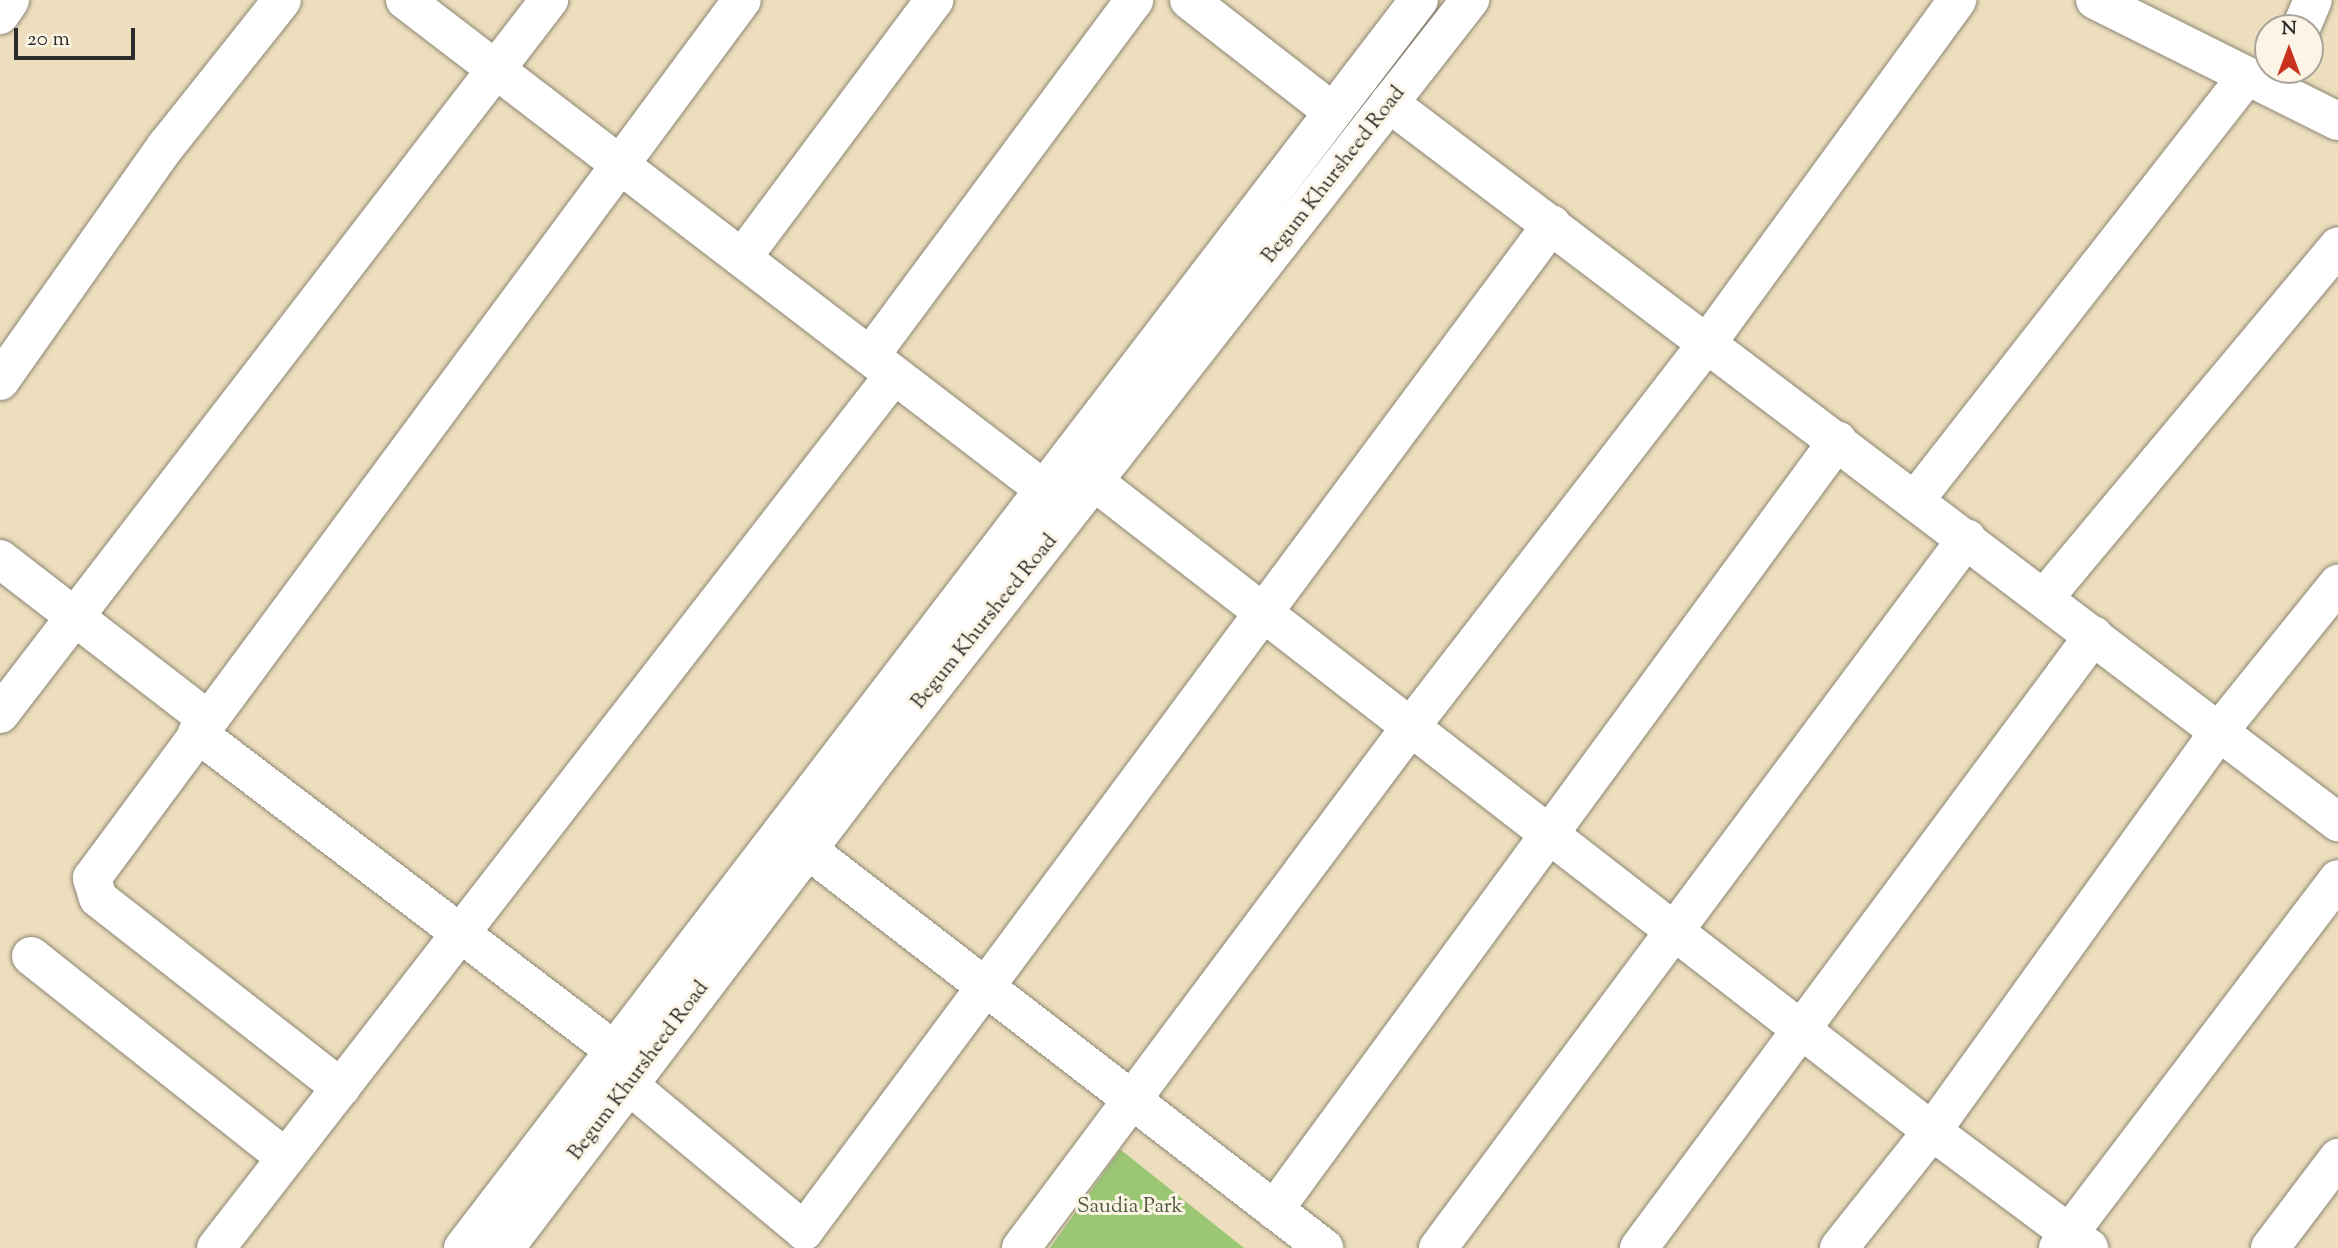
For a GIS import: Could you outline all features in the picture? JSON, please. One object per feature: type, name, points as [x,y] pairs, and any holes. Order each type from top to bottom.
[{"type":"street","points":[[0,15],[10,0]]},
{"type":"street","points":[[0,381],[166,146],[282,0]]},
{"type":"street","points":[[405,0],[1046,491]]},
{"type":"street","points":[[0,714],[549,0]]},
{"type":"street","points":[[341,1088],[98,898],[93,887],[96,868],[742,0]]},
{"type":"street","points":[[742,258],[934,0]]},
{"type":"street","points":[[216,1248],[461,933],[882,365],[1134,0]]},
{"type":"street","points":[[1189,0],[1333,111]]},
{"type":"street","name":"Begum Khursheed Road","points":[[505,1248],[622,1068],[1046,491],[1419,0]]},
{"type":"street","name":"Begum Khursheed Road","points":[[463,1248],[622,1068],[807,850],[1096,483],[1470,0]]},
{"type":"street","points":[[1021,1248],[1130,1097],[1412,725],[1708,342],[1957,0]]},
{"type":"street","points":[[2095,0],[2133,8],[2254,71]]},
{"type":"street","points":[[1916,499],[2262,84]]},
{"type":"street","points":[[2277,84],[2338,121]]},
{"type":"street","points":[[1389,103],[1916,499],[2338,822]]},
{"type":"street","points":[[0,559],[76,616],[202,726],[461,933],[622,1068],[804,1231],[1552,224]]},
{"type":"street","points":[[2045,597],[2338,246]]},
{"type":"street","points":[[1275,1210],[1838,440]]},
{"type":"street","points":[[1096,483],[1412,725],[2072,1243],[2338,879]]},
{"type":"street","points":[[1438,1248],[1967,538]]},
{"type":"street","points":[[1839,1248],[1932,1131],[2220,730],[2338,584]]},
{"type":"street","points":[[1639,1248],[2094,635]]},
{"type":"street","points":[[807,850],[1324,1248]]},
{"type":"street","points":[[31,956],[286,1158]]},
{"type":"street","points":[[2270,1248],[2338,1158]]},
{"type":"green space","name":"Saudia Park","points":[[1121,1150],[1244,1248],[1050,1248]]}]
